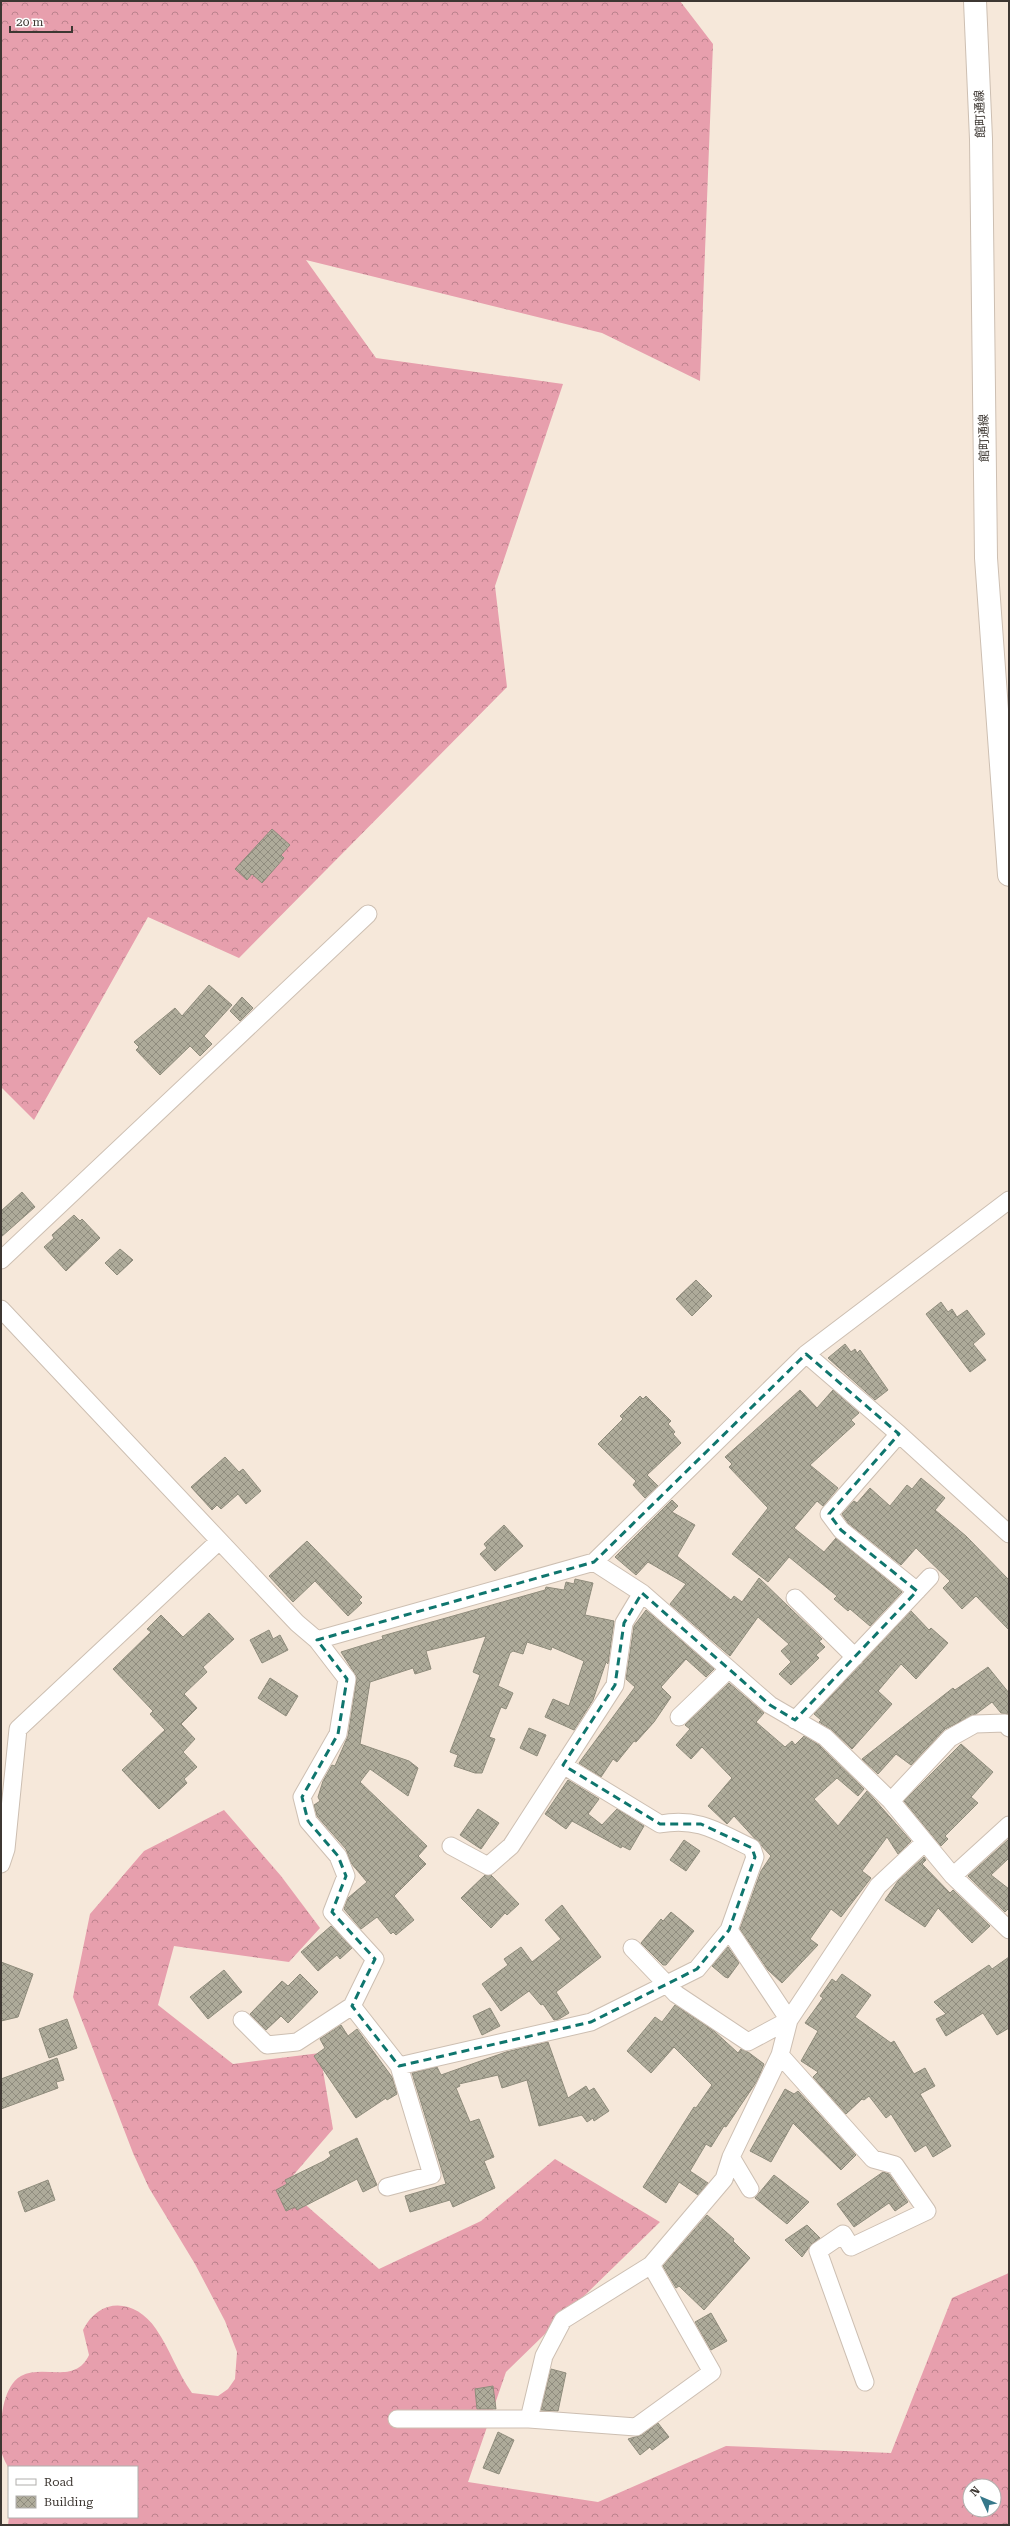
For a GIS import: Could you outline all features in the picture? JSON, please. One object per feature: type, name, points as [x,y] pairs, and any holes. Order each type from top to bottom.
[{"type":"main road","name":"館町通線","points":[[975,1],[981,139],[986,558],[1009,875]]},
{"type":"street","points":[[1,1260],[368,914]]},
{"type":"street","points":[[316,1640],[594,1562],[806,1354],[1009,1200]]},
{"type":"street","points":[[1,1309],[297,1623],[316,1640],[347,1678],[338,1734],[302,1797],[308,1821],[338,1856],[346,1876],[332,1912],[375,1959],[352,2006],[297,2042],[267,2045],[242,2020]]},
{"type":"street","points":[[806,1354],[899,1434],[1009,1534]]},
{"type":"street","points":[[899,1434],[829,1514],[841,1530],[917,1591]]},
{"type":"street","points":[[1,1864],[6,1849],[18,1729],[219,1540]]},
{"type":"street","points":[[594,1562],[642,1593],[770,1705],[825,1737],[892,1801],[953,1876],[1009,1930]]},
{"type":"street","points":[[795,1720],[930,1577]]},
{"type":"street","points":[[451,1846],[488,1866],[511,1846],[615,1685],[624,1623],[642,1593]]},
{"type":"street","points":[[795,1598],[855,1656]]},
{"type":"street","points":[[679,1717],[729,1669]]},
{"type":"street","points":[[892,1801],[950,1738],[974,1724],[1005,1723],[1009,1728]]},
{"type":"street","points":[[399,2066],[592,2022],[697,1969],[729,1930],[755,1857],[752,1848],[701,1824],[674,1821],[660,1824],[563,1765]]},
{"type":"street","points":[[953,1876],[1009,1825]]},
{"type":"street","points":[[529,2419],[544,2356],[563,2320],[651,2265],[724,2179],[731,2157],[780,2055],[789,2020],[878,1886],[925,1842]]},
{"type":"street","points":[[729,1930],[789,2020]]},
{"type":"street","points":[[632,1948],[676,1994],[748,2042],[789,2020]]},
{"type":"street","points":[[352,2006],[399,2066],[432,2174],[387,2187]]},
{"type":"street","points":[[780,2055],[873,2159],[895,2165],[927,2211],[851,2247],[843,2234],[818,2251],[865,2382]]},
{"type":"street","points":[[731,2157],[750,2189]]},
{"type":"street","points":[[397,2419],[529,2419],[636,2427],[712,2372],[651,2265]]},
{"type":"highlighted area","points":[[806,1354],[899,1434],[829,1514],[841,1530],[917,1591],[795,1720],[770,1705],[642,1593],[624,1623],[615,1685],[563,1765],[660,1824],[701,1824],[752,1848],[755,1857],[729,1930],[697,1969],[591,2022],[399,2066],[352,2006],[375,1959],[332,1912],[346,1876],[338,1856],[308,1821],[302,1797],[338,1734],[347,1679],[317,1640],[594,1562]]},
{"type":"green space","points":[[1,1],[680,1],[713,44],[700,381],[602,333],[306,260],[376,358],[563,384],[495,586],[507,687],[239,958],[148,917],[34,1120],[1,1087]]},
{"type":"green space","points":[[224,1810],[281,1876],[320,1928],[289,1962],[174,1946],[158,2005],[233,2064],[320,2053],[333,2129],[284,2186],[379,2269],[481,2221],[555,2159],[660,2222],[506,2372],[468,2482],[598,2502],[726,2446],[891,2453],[952,2298],[1009,2273],[1009,2525],[8,2525],[9,2518],[138,2518],[138,2466],[8,2467],[1,2450],[1,2421],[5,2399],[14,2382],[21,2376],[30,2373],[67,2372],[76,2369],[83,2364],[89,2355],[83,2330],[90,2319],[99,2311],[108,2307],[129,2307],[148,2319],[161,2337],[192,2393],[218,2396],[228,2389],[235,2379],[237,2352],[225,2321],[195,2264],[149,2188],[133,2153],[73,1997],[90,1914],[144,1851]]},
{"type":"building","points":[[272,829],[290,845],[281,855],[284,858],[262,883],[252,874],[247,880],[235,869]]},
{"type":"building","points":[[209,985],[232,1005],[204,1036],[212,1044],[200,1056],[190,1046],[160,1075],[136,1050],[139,1047],[134,1042],[175,1008],[182,1016]]},
{"type":"building","points":[[242,997],[253,1008],[240,1021],[230,1011]]},
{"type":"building","points":[[22,1192],[35,1207],[1,1237],[1,1211]]},
{"type":"building","points":[[74,1215],[80,1221],[82,1219],[100,1238],[66,1271],[44,1247],[54,1238],[52,1235]]},
{"type":"building","points":[[120,1249],[133,1260],[117,1275],[105,1263]]},
{"type":"building","points":[[696,1280],[712,1296],[692,1316],[676,1299]]},
{"type":"building","points":[[941,1302],[948,1312],[952,1309],[957,1317],[967,1310],[985,1334],[973,1344],[986,1360],[970,1372],[926,1314]]},
{"type":"building","points":[[845,1344],[851,1352],[855,1349],[857,1353],[860,1350],[888,1390],[875,1400],[828,1358]]},
{"type":"building","points":[[800,1390],[817,1408],[833,1390],[859,1413],[851,1420],[855,1424],[810,1465],[838,1488],[823,1506],[817,1501],[794,1528],[824,1552],[836,1538],[902,1592],[870,1626],[850,1609],[848,1611],[834,1599],[837,1596],[789,1557],[768,1582],[732,1554],[768,1508],[729,1467],[732,1464],[725,1457]]},
{"type":"building","points":[[640,1396],[643,1399],[646,1396],[671,1421],[668,1424],[675,1432],[673,1434],[681,1443],[647,1475],[658,1486],[645,1498],[633,1485],[636,1481],[598,1444],[623,1419],[620,1416]]},
{"type":"building","points":[[225,1457],[239,1472],[243,1469],[261,1491],[246,1504],[238,1494],[221,1509],[217,1505],[212,1510],[191,1487]]},
{"type":"building","points":[[921,1478],[945,1498],[935,1510],[966,1536],[1009,1580],[1009,1630],[976,1596],[962,1609],[943,1588],[950,1581],[916,1548],[901,1565],[848,1523],[842,1514],[854,1501],[857,1503],[870,1488],[890,1506],[907,1485],[912,1489]]},
{"type":"building","points":[[672,1500],[678,1506],[672,1512],[695,1525],[677,1556],[731,1600],[734,1596],[742,1602],[759,1578],[822,1639],[819,1641],[825,1647],[816,1655],[819,1658],[791,1685],[779,1674],[791,1662],[781,1651],[789,1644],[758,1617],[730,1656],[670,1604],[686,1584],[648,1562],[636,1575],[615,1557]]},
{"type":"building","points":[[504,1525],[523,1546],[495,1571],[480,1554],[487,1548],[484,1544]]},
{"type":"building","points":[[307,1541],[362,1597],[359,1600],[362,1603],[348,1616],[315,1581],[293,1602],[269,1576]]},
{"type":"building","points":[[575,1579],[593,1583],[585,1615],[614,1621],[608,1664],[606,1662],[593,1700],[574,1730],[545,1717],[553,1699],[569,1706],[584,1661],[552,1647],[551,1650],[527,1642],[523,1654],[513,1651],[510,1653],[498,1686],[513,1693],[506,1709],[501,1707],[489,1737],[495,1739],[482,1773],[475,1773],[454,1766],[458,1755],[450,1752],[480,1675],[473,1672],[486,1636],[426,1651],[431,1669],[415,1674],[413,1668],[370,1682],[360,1744],[409,1761],[418,1768],[408,1796],[370,1769],[360,1782],[427,1846],[418,1856],[426,1864],[394,1896],[414,1920],[396,1935],[393,1932],[391,1934],[377,1917],[361,1929],[344,1909],[348,1898],[367,1882],[351,1863],[346,1849],[317,1816],[314,1805],[320,1801],[318,1797],[323,1781],[332,1765],[335,1766],[348,1736],[357,1677],[341,1652],[383,1639],[382,1636],[545,1590],[546,1587],[564,1590],[566,1582],[574,1584]]},
{"type":"building","points":[[646,1610],[714,1669],[706,1677],[686,1659],[661,1687],[671,1697],[654,1722],[636,1742],[634,1741],[617,1762],[613,1759],[601,1777],[579,1763],[635,1687],[626,1679],[634,1626]]},
{"type":"building","points":[[911,1611],[929,1630],[931,1628],[948,1643],[916,1679],[901,1664],[878,1691],[892,1704],[852,1749],[832,1730],[819,1722],[821,1720],[814,1714]]},
{"type":"building","points":[[209,1613],[234,1639],[203,1667],[207,1672],[184,1694],[197,1708],[181,1724],[195,1739],[183,1752],[197,1767],[184,1779],[187,1783],[159,1809],[122,1770],[165,1730],[150,1714],[153,1711],[113,1669],[151,1632],[147,1629],[161,1615],[183,1637]]},
{"type":"building","points":[[269,1630],[273,1639],[280,1635],[288,1650],[262,1663],[250,1640]]},
{"type":"building","points":[[988,1667],[1009,1693],[1009,1714],[1001,1713],[992,1702],[976,1714],[945,1729],[911,1765],[896,1754],[878,1774],[862,1759],[953,1688],[955,1690]]},
{"type":"building","points":[[270,1678],[298,1696],[286,1716],[258,1698]]},
{"type":"building","points":[[729,1683],[764,1713],[756,1722],[785,1747],[792,1741],[795,1745],[804,1736],[819,1745],[864,1789],[858,1796],[837,1778],[814,1799],[838,1826],[867,1791],[911,1841],[898,1854],[887,1837],[862,1871],[871,1878],[841,1917],[831,1909],[810,1939],[818,1945],[782,1983],[768,1970],[740,1929],[761,1871],[771,1856],[734,1816],[727,1824],[708,1806],[732,1778],[702,1747],[691,1759],[676,1745],[690,1729],[685,1725]]},
{"type":"building","points":[[529,1728],[546,1735],[537,1756],[520,1748]]},
{"type":"building","points":[[961,1744],[993,1772],[971,1797],[978,1803],[945,1836],[948,1839],[941,1846],[904,1801]]},
{"type":"building","points":[[568,1780],[599,1799],[588,1814],[602,1825],[617,1809],[644,1826],[630,1850],[622,1846],[621,1848],[572,1821],[566,1829],[545,1814]]},
{"type":"building","points":[[478,1809],[499,1823],[481,1849],[460,1835]]},
{"type":"building","points":[[1009,1839],[1009,1858],[991,1875],[1009,1889],[1009,1908],[1005,1912],[968,1876]]},
{"type":"building","points":[[684,1840],[700,1851],[686,1871],[670,1860]]},
{"type":"building","points":[[924,1857],[926,1860],[922,1864],[950,1893],[953,1890],[990,1926],[972,1943],[938,1908],[925,1927],[885,1900],[898,1881]]},
{"type":"building","points":[[485,1875],[491,1875],[519,1904],[507,1915],[505,1913],[491,1928],[461,1898]]},
{"type":"building","points":[[562,1905],[601,1957],[556,1992],[569,2013],[559,2019],[554,2020],[543,2004],[541,2005],[529,1991],[501,2011],[482,1984],[508,1965],[504,1959],[521,1947],[532,1962],[561,1939],[545,1920]]},
{"type":"building","points":[[671,1912],[694,1931],[666,1965],[663,1965],[641,1943],[661,1919],[663,1921]]},
{"type":"building","points":[[331,1926],[352,1948],[340,1959],[337,1955],[318,1971],[301,1952]]},
{"type":"building","points":[[728,1947],[739,1963],[728,1978],[712,1966]]},
{"type":"building","points":[[1009,1957],[1009,2028],[997,2035],[983,2013],[946,2036],[936,2019],[946,2014],[934,2002],[989,1965],[992,1969]]},
{"type":"building","points":[[1,1962],[33,1974],[18,2017],[1,2021]]},
{"type":"building","points":[[224,1970],[242,1992],[208,2019],[190,1997]]},
{"type":"building","points":[[300,1974],[318,1992],[288,2023],[281,2016],[266,2030],[250,2014],[282,1981],[288,1986]]},
{"type":"building","points":[[842,1974],[871,1995],[855,2017],[891,2043],[894,2041],[914,2074],[925,2068],[935,2086],[920,2094],[951,2146],[933,2157],[926,2145],[915,2152],[891,2114],[886,2118],[869,2096],[864,2100],[862,2099],[846,2114],[813,2077],[818,2072],[801,2061],[818,2031],[805,2023],[823,1998],[820,1996],[832,1979],[836,1982]]},
{"type":"building","points":[[675,2005],[714,2031],[738,2053],[741,2049],[748,2052],[764,2064],[757,2081],[726,2127],[724,2126],[711,2147],[706,2144],[690,2171],[708,2183],[698,2195],[679,2182],[666,2203],[643,2187],[694,2107],[696,2108],[712,2085],[674,2047],[651,2073],[627,2051],[655,2017],[662,2022]]},
{"type":"building","points":[[490,2008],[500,2026],[482,2035],[473,2016]]},
{"type":"building","points":[[67,2019],[77,2048],[49,2058],[39,2029]]},
{"type":"building","points":[[341,2025],[348,2036],[357,2029],[392,2077],[397,2094],[387,2100],[386,2098],[356,2118],[314,2056],[325,2048],[320,2039]]},
{"type":"building","points":[[548,2042],[568,2098],[586,2086],[589,2091],[594,2088],[609,2111],[594,2121],[593,2118],[587,2122],[582,2115],[539,2126],[527,2080],[502,2088],[498,2075],[459,2084],[460,2086],[456,2088],[470,2122],[479,2119],[494,2157],[484,2161],[495,2188],[453,2207],[450,2200],[410,2212],[405,2196],[446,2184],[412,2073],[437,2067],[441,2075],[506,2052]]},
{"type":"building","points":[[57,2058],[64,2080],[56,2082],[58,2088],[1,2109],[1,2079]]},
{"type":"building","points":[[785,2089],[794,2094],[798,2091],[856,2155],[841,2170],[793,2123],[771,2162],[750,2151]]},
{"type":"building","points":[[357,2138],[377,2185],[363,2192],[357,2179],[297,2210],[295,2207],[286,2211],[276,2190],[287,2184],[285,2180],[324,2161],[331,2156],[329,2152]]},
{"type":"building","points":[[883,2172],[889,2174],[908,2202],[895,2211],[889,2203],[854,2227],[837,2204]]},
{"type":"building","points":[[774,2175],[809,2202],[787,2224],[755,2198]]},
{"type":"building","points":[[48,2180],[55,2200],[25,2212],[18,2192]]},
{"type":"building","points":[[707,2215],[734,2239],[733,2241],[750,2258],[704,2310],[679,2286],[676,2288],[663,2266]]},
{"type":"building","points":[[807,2225],[820,2238],[810,2246],[802,2257],[785,2240]]},
{"type":"building","points":[[711,2313],[727,2341],[711,2350],[695,2322]]},
{"type":"building","points":[[551,2369],[566,2373],[558,2411],[541,2410]]},
{"type":"building","points":[[493,2386],[496,2409],[477,2409],[475,2389]]},
{"type":"building","points":[[658,2423],[669,2437],[652,2450],[650,2447],[640,2455],[628,2439],[642,2435]]},
{"type":"building","points":[[498,2432],[514,2440],[499,2474],[483,2468]]}]
